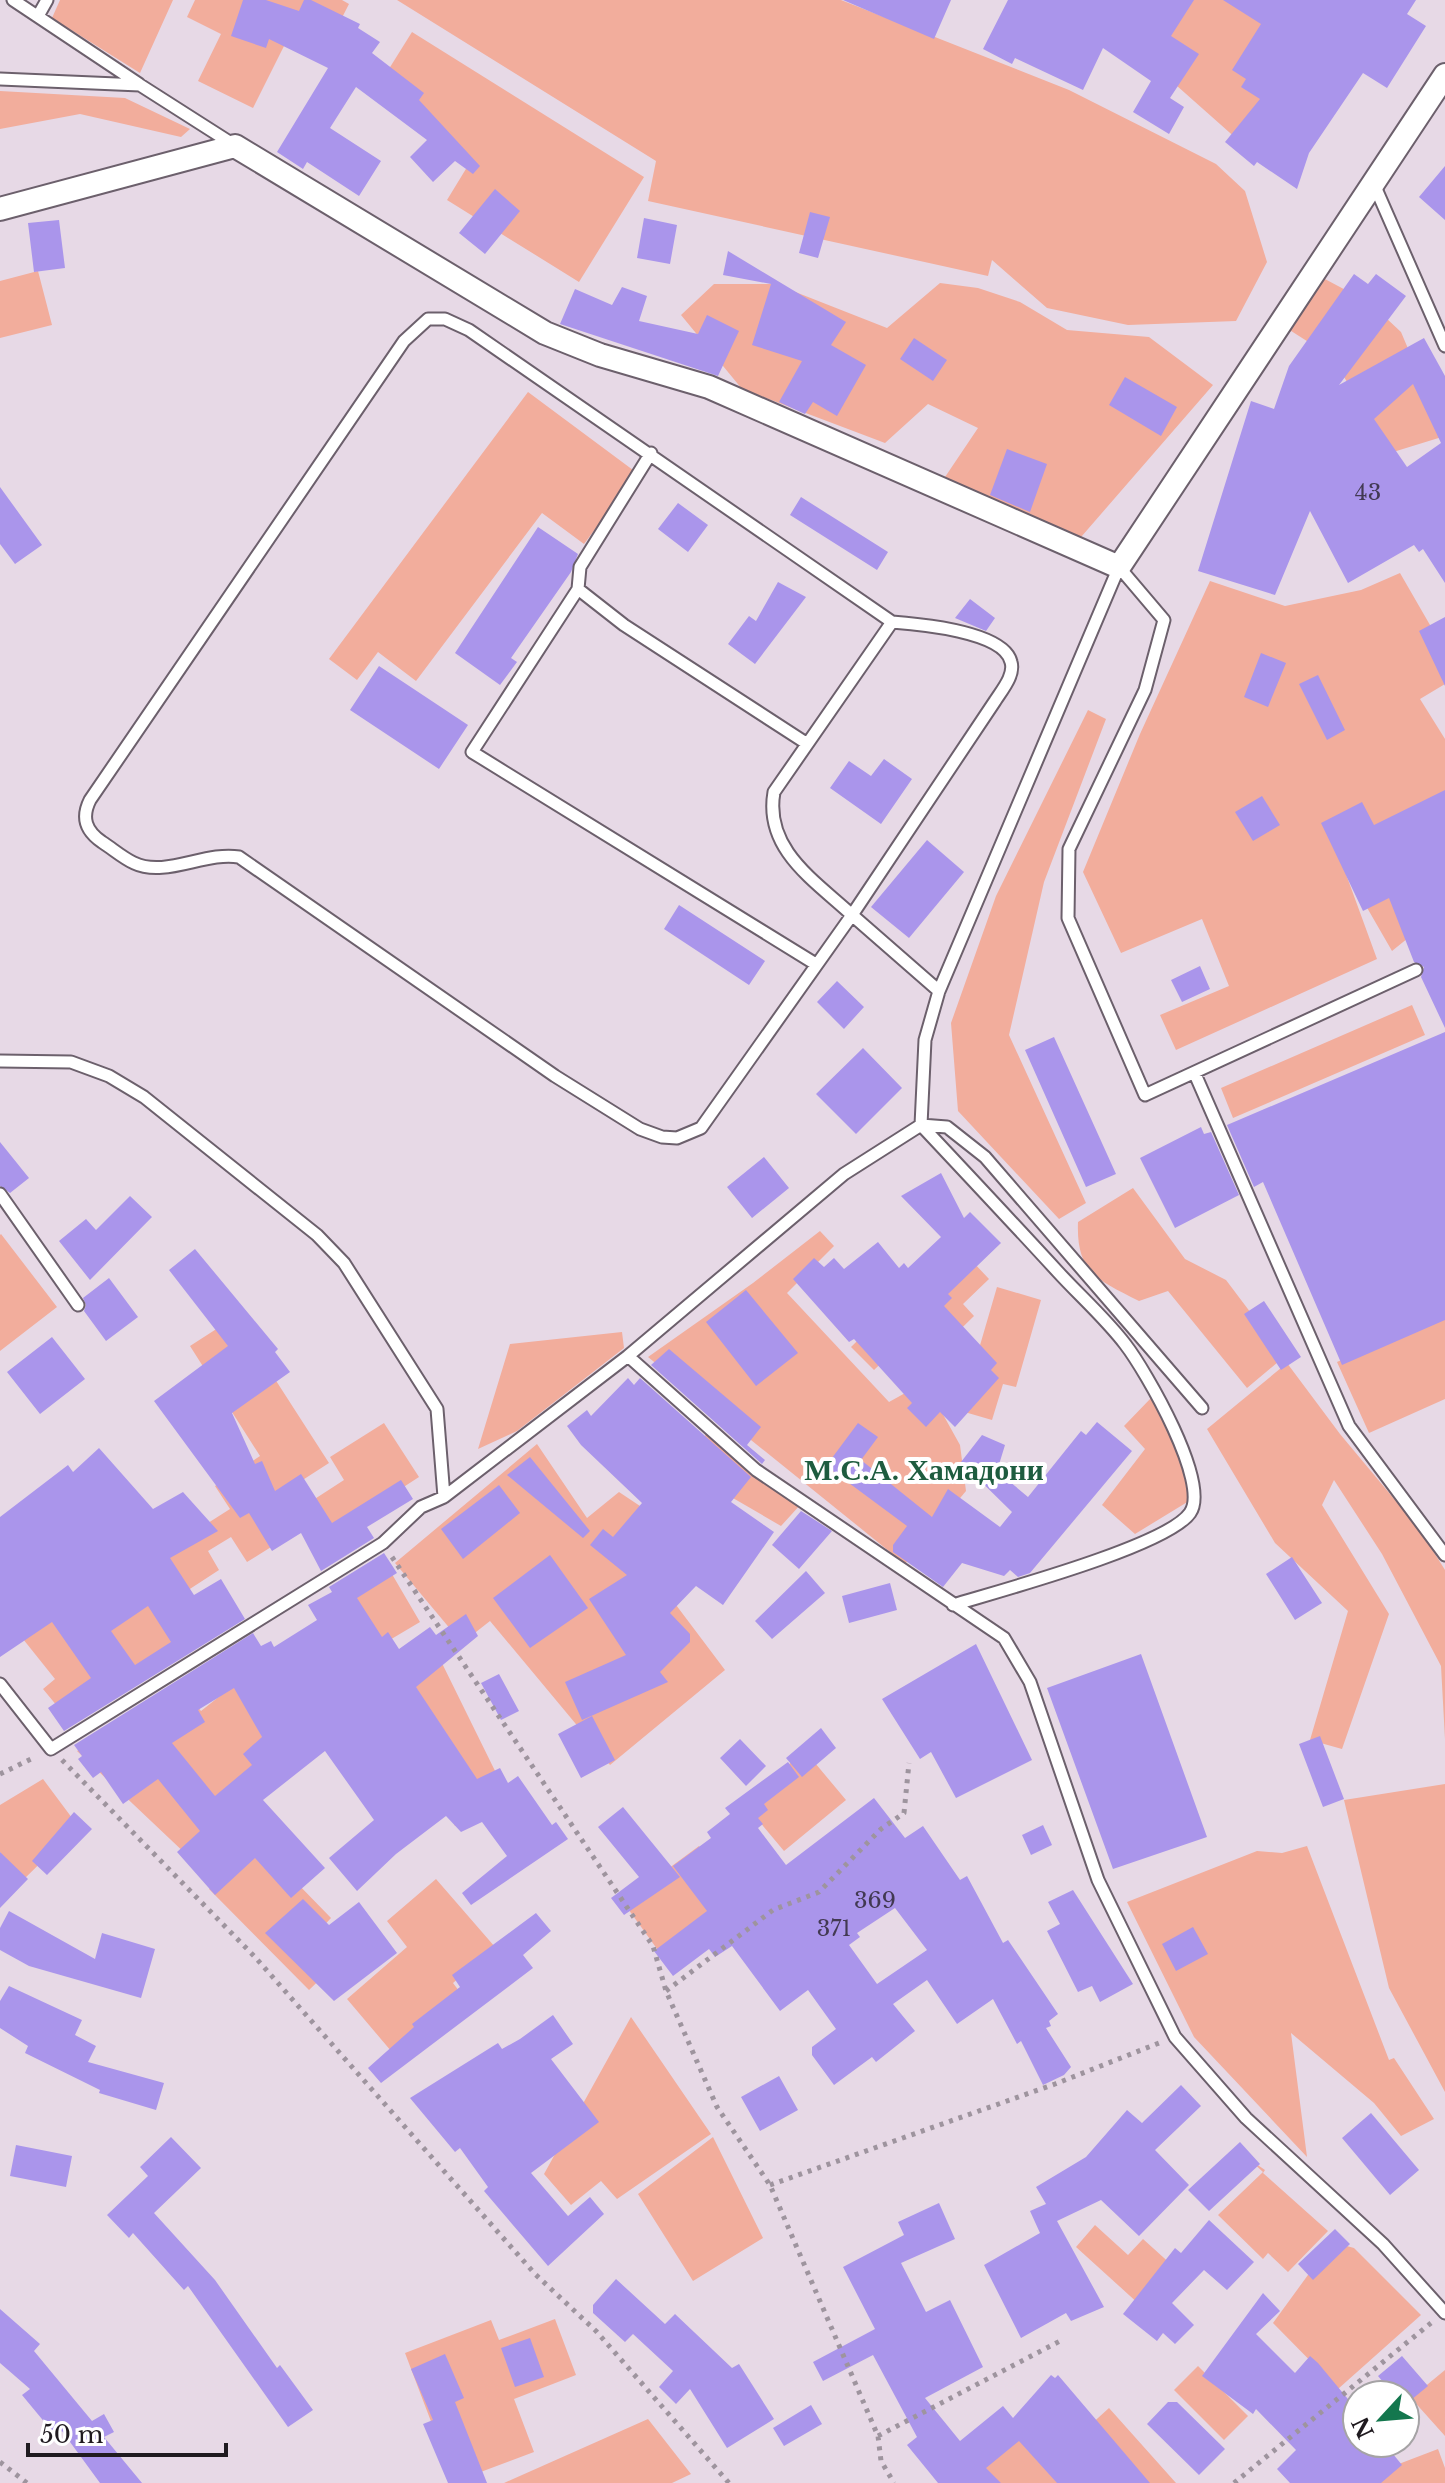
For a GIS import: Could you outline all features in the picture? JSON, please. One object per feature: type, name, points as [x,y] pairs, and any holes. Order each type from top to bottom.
[{"type":"street","points":[[0,209],[235,146],[545,333],[600,355],[709,387],[1119,567],[1445,75]]},
{"type":"lane","points":[[13,0],[235,146]]},
{"type":"lane","points":[[38,16],[47,0]]},
{"type":"lane","points":[[0,79],[140,85]]},
{"type":"lane","points":[[1372,181],[1445,346]]},
{"type":"lane","points":[[437,317],[469,330],[651,453],[892,622],[968,634],[1002,648],[1012,664],[1010,675],[995,701],[852,915],[814,963],[762,1045],[701,1128],[677,1138],[662,1137],[640,1129],[555,1076],[239,857],[223,854],[174,864],[136,864],[91,835],[86,809],[395,354],[419,324],[437,317]]},
{"type":"lane","points":[[651,453],[580,567],[578,589],[472,752],[814,963]]},
{"type":"lane","points":[[953,1605],[1104,1557],[1172,1530],[1189,1516],[1197,1502],[1194,1477],[1182,1445],[1125,1345],[921,1125],[925,1040],[939,991],[1119,567],[1164,620],[1145,690],[1069,849],[1068,918],[1145,1095],[1416,970]]},
{"type":"lane","points":[[578,589],[624,625],[806,743]]},
{"type":"lane","points":[[892,622],[774,792],[770,814],[777,836],[794,861],[939,991]]},
{"type":"lane","points":[[0,1061],[71,1062],[109,1076],[144,1097],[317,1235],[344,1263],[437,1409],[444,1497]]},
{"type":"lane","points":[[1195,1074],[1349,1426],[1445,1555]]},
{"type":"lane","points":[[0,1684],[51,1749],[383,1543],[421,1507],[444,1497],[628,1356],[844,1174],[921,1125],[947,1127],[985,1157],[1202,1408]]},
{"type":"lane","points":[[0,1194],[78,1305]]},
{"type":"lane","points":[[628,1356],[756,1470],[1004,1638],[1030,1682],[1098,1880],[1175,2037],[1246,2118],[1383,2244],[1444,2313]]},
{"type":"path","points":[[383,1543],[653,1946],[666,1991],[717,2107],[770,2185],[878,2436],[881,2461],[894,2483]]},
{"type":"path","points":[[0,1774],[51,1749],[108,1811],[254,1956],[535,2274],[596,2331],[729,2483]]},
{"type":"path","points":[[666,1991],[773,1910],[819,1892],[881,1829],[904,1813],[909,1763]]},
{"type":"path","points":[[770,2185],[1055,2084],[1175,2037]]},
{"type":"path","points":[[1234,2483],[1444,2313]]},
{"type":"path","points":[[878,2436],[1060,2341]]},
{"type":"path","points":[[0,2462],[27,2483]]},
{"type":"shaded area","points":[[60,0],[173,0],[140,73],[52,18]]},
{"type":"shaded area","points":[[195,0],[342,0],[349,4],[329,43],[294,26],[253,108],[198,81],[221,34],[187,17]]},
{"type":"shaded area","points":[[397,0],[841,0],[1069,90],[1216,164],[1245,191],[1267,262],[1236,321],[1128,325],[1047,308],[992,260],[988,276],[648,201],[656,161]]},
{"type":"shaded area","points":[[1048,0],[1399,0],[1247,148],[1141,54]]},
{"type":"shaded area","points":[[412,32],[644,177],[579,282],[447,200],[472,159],[372,96]]},
{"type":"shaded area","points":[[0,91],[125,98],[190,129],[181,137],[80,114],[0,129]]},
{"type":"shaded area","points":[[38,271],[52,325],[0,338],[0,281]]},
{"type":"shaded area","points":[[1323,278],[1370,303],[1401,332],[1445,436],[1390,453],[1332,357],[1288,329]]},
{"type":"shaded area","points":[[940,283],[978,288],[1020,302],[1067,330],[1149,337],[1213,385],[1075,544],[941,483],[978,428],[928,404],[885,443],[742,389],[681,315],[714,284],[775,284],[887,328]]},
{"type":"shaded area","points":[[528,392],[637,473],[584,544],[542,513],[416,681],[378,652],[357,680],[329,659]]},
{"type":"shaded area","points":[[1400,573],[1445,651],[1445,684],[1420,699],[1445,739],[1445,908],[1392,951],[1343,866],[1377,959],[1176,1050],[1160,1015],[1229,986],[1202,919],[1121,953],[1083,872],[1140,734],[1210,581],[1285,606],[1361,590]]},
{"type":"shaded area","points":[[1088,710],[1106,719],[1044,882],[1009,1035],[1086,1203],[1059,1219],[958,1111],[951,1023],[996,896]]},
{"type":"shaded area","points":[[1412,1005],[1425,1035],[1233,1118],[1221,1088]]},
{"type":"shaded area","points":[[1133,1188],[1185,1259],[1226,1280],[1284,1357],[1247,1388],[1168,1291],[1139,1301],[1101,1280],[1086,1264],[1078,1239],[1078,1222]]},
{"type":"shaded area","points":[[820,1231],[834,1246],[787,1293],[889,1402],[925,1382],[960,1445],[966,1491],[905,1564],[648,1357]]},
{"type":"shaded area","points":[[0,1235],[57,1307],[0,1351]]},
{"type":"shaded area","points":[[956,1244],[989,1279],[963,1304],[974,1316],[918,1371],[896,1349],[874,1370],[851,1347]]},
{"type":"shaded area","points":[[997,1287],[1041,1300],[1016,1387],[1003,1384],[992,1420],[944,1406],[976,1359]]},
{"type":"shaded area","points":[[1445,1314],[1445,1399],[1369,1433],[1337,1362]]},
{"type":"shaded area","points":[[235,1317],[329,1463],[267,1503],[287,1537],[247,1562],[231,1537],[208,1551],[219,1570],[176,1598],[199,1634],[136,1675],[79,1586],[197,1530],[230,1509],[215,1486],[260,1456],[190,1346]]},
{"type":"shaded area","points":[[622,1332],[624,1348],[517,1431],[478,1449],[510,1344]]},
{"type":"shaded area","points":[[1287,1363],[1340,1434],[1420,1530],[1445,1570],[1445,1739],[1441,1666],[1382,1554],[1334,1480],[1322,1505],[1389,1614],[1342,1749],[1310,1740],[1348,1611],[1275,1543],[1207,1429]]},
{"type":"shaded area","points":[[1151,1398],[1188,1474],[1189,1501],[1135,1534],[1102,1505],[1145,1449],[1124,1426]]},
{"type":"shaded area","points":[[384,1423],[419,1477],[311,1547],[290,1515],[344,1480],[330,1457]]},
{"type":"shaded area","points":[[708,1432],[801,1504],[781,1526],[726,1494],[664,1589],[725,1670],[610,1765],[490,1621],[462,1643],[395,1563],[537,1444],[587,1518],[619,1492],[646,1510]]},
{"type":"shaded area","points":[[389,1569],[420,1622],[351,1663],[320,1611]]},
{"type":"shaded area","points":[[49,1602],[113,1681],[67,1718],[43,1689],[55,1679],[15,1629]]},
{"type":"shaded area","points":[[434,1647],[499,1779],[486,1811],[455,1826],[380,1673]]},
{"type":"shaded area","points":[[235,1684],[278,1768],[189,1857],[77,1751],[184,1690],[201,1711]]},
{"type":"shaded area","points":[[805,1751],[846,1800],[784,1851],[743,1802]]},
{"type":"shaded area","points":[[43,1779],[78,1826],[19,1884],[0,1852],[0,1805]]},
{"type":"shaded area","points":[[1445,1784],[1445,2092],[1389,1988],[1344,1800]]},
{"type":"shaded area","points":[[257,1842],[331,1918],[314,1936],[339,1961],[309,1990],[209,1889]]},
{"type":"shaded area","points":[[699,1846],[744,1908],[668,1964],[623,1902]]},
{"type":"shaded area","points":[[1307,1846],[1389,2060],[1394,2058],[1434,2119],[1401,2136],[1374,2103],[1291,2033],[1307,2157],[1194,2037],[1127,1902],[1257,1851],[1282,1853]]},
{"type":"shaded area","points":[[436,1879],[495,1947],[453,1983],[465,1999],[397,2058],[347,1999],[407,1947],[387,1921]]},
{"type":"shaded area","points":[[631,2017],[711,2134],[617,2199],[601,2181],[571,2205],[544,2174]]},
{"type":"shaded area","points":[[713,2137],[763,2238],[693,2281],[638,2194]]},
{"type":"shaded area","points":[[1249,2159],[1265,2170],[1263,2173],[1328,2231],[1288,2272],[1268,2253],[1263,2259],[1218,2215],[1263,2172]]},
{"type":"shaded area","points":[[1095,2225],[1128,2255],[1143,2239],[1174,2267],[1140,2305],[1076,2247]]},
{"type":"shaded area","points":[[1332,2242],[1354,2248],[1421,2315],[1349,2379],[1341,2379],[1338,2389],[1273,2323]]},
{"type":"shaded area","points":[[555,2319],[576,2375],[514,2399],[534,2452],[454,2482],[405,2353],[491,2320],[499,2340]]},
{"type":"shaded area","points":[[1198,2366],[1248,2416],[1224,2440],[1174,2390]]},
{"type":"shaded area","points":[[1445,2370],[1445,2436],[1421,2409],[1421,2390]]},
{"type":"shaded area","points":[[1109,2408],[1176,2483],[977,2483],[969,2474],[1013,2433],[1044,2467]]},
{"type":"shaded area","points":[[648,2419],[691,2474],[672,2483],[504,2483]]},
{"type":"shaded area","points":[[1438,2449],[1445,2468],[1445,2483],[1349,2483],[1412,2459],[1421,2459],[1421,2455]]},
{"type":"building","points":[[243,0],[266,0],[299,11],[304,0],[311,0],[360,24],[358,28],[380,42],[372,53],[424,93],[419,100],[480,166],[473,174],[455,161],[433,182],[410,157],[427,140],[356,87],[330,128],[381,161],[359,196],[307,162],[303,169],[277,152],[328,68],[269,39],[266,48],[231,36]]},
{"type":"building","points":[[843,0],[951,0],[934,39]]},
{"type":"building","points":[[1008,0],[1194,0],[1171,36],[1199,54],[1170,98],[1184,107],[1169,134],[1133,112],[1151,81],[1103,48],[1083,90],[1015,58],[1012,64],[983,49]]},
{"type":"building","points":[[1223,0],[1416,0],[1407,14],[1426,26],[1387,88],[1363,73],[1309,153],[1297,189],[1257,162],[1254,166],[1225,142],[1260,99],[1241,87],[1246,79],[1232,70],[1261,24]]},
{"type":"building","points":[[1445,166],[1445,220],[1419,197]]},
{"type":"building","points":[[495,189],[520,211],[485,254],[459,233]]},
{"type":"building","points":[[810,212],[830,217],[818,258],[799,253]]},
{"type":"building","points":[[644,218],[677,225],[670,264],[637,258]]},
{"type":"building","points":[[59,220],[65,268],[34,272],[28,223]]},
{"type":"building","points":[[728,251],[846,322],[831,345],[866,365],[837,416],[813,402],[805,414],[779,402],[802,361],[752,345],[771,284],[723,275]]},
{"type":"building","points":[[1354,274],[1368,284],[1376,274],[1406,296],[1339,385],[1424,338],[1445,376],[1445,583],[1423,549],[1419,552],[1414,545],[1348,583],[1310,511],[1275,595],[1198,571],[1251,401],[1274,409],[1289,366]],"holes":[[[1413,384],[1441,443],[1407,467],[1374,419]]]},
{"type":"building","points":[[622,287],[647,296],[639,321],[698,334],[707,315],[739,331],[718,376],[560,324],[575,289],[612,305]]},
{"type":"building","points":[[914,338],[947,360],[933,381],[900,359]]},
{"type":"building","points":[[1125,377],[1177,407],[1161,436],[1109,405]]},
{"type":"building","points":[[1007,449],[1047,464],[1030,512],[990,495]]},
{"type":"building","points":[[0,487],[42,545],[15,564],[0,544]]},
{"type":"building","points":[[801,497],[888,552],[877,570],[790,515]]},
{"type":"building","points":[[678,503],[708,525],[688,552],[658,529]]},
{"type":"building","points":[[538,527],[578,554],[571,572],[511,658],[517,662],[500,685],[455,653]]},
{"type":"building","points":[[778,582],[806,597],[755,664],[728,644],[749,616],[756,621]]},
{"type":"building","points":[[970,599],[995,618],[986,631],[955,618]]},
{"type":"building","points":[[1445,617],[1445,686],[1419,631]]},
{"type":"building","points":[[1261,653],[1286,663],[1268,707],[1244,697]]},
{"type":"building","points":[[379,666],[468,725],[439,769],[350,710]]},
{"type":"building","points":[[1318,675],[1345,730],[1327,740],[1299,684]]},
{"type":"building","points":[[884,759],[912,779],[881,824],[830,788],[849,761],[871,776]]},
{"type":"building","points":[[1445,790],[1445,1028],[1421,977],[1424,967],[1414,962],[1389,898],[1363,911],[1321,823],[1362,802],[1374,825]]},
{"type":"building","points":[[1262,796],[1280,825],[1253,841],[1235,812]]},
{"type":"building","points":[[927,840],[964,872],[909,938],[871,907]]},
{"type":"building","points":[[679,905],[765,961],[749,985],[664,929]]},
{"type":"building","points":[[1200,966],[1210,989],[1182,1002],[1171,980]]},
{"type":"building","points":[[837,981],[864,1007],[844,1029],[817,1002]]},
{"type":"building","points":[[1445,1032],[1445,1320],[1342,1365],[1263,1182],[1254,1187],[1227,1125]]},
{"type":"building","points":[[1054,1037],[1116,1174],[1086,1187],[1025,1050]]},
{"type":"building","points":[[863,1048],[902,1088],[856,1134],[816,1094]]},
{"type":"building","points":[[1201,1127],[1204,1134],[1211,1132],[1239,1195],[1175,1228],[1140,1158]]},
{"type":"building","points":[[0,1142],[29,1178],[10,1193],[0,1186]]},
{"type":"building","points":[[764,1157],[789,1188],[752,1218],[727,1187]]},
{"type":"building","points":[[941,1173],[964,1218],[970,1212],[1001,1243],[948,1294],[952,1298],[944,1306],[997,1363],[991,1370],[999,1378],[955,1427],[940,1412],[926,1427],[907,1408],[912,1403],[854,1339],[849,1342],[793,1279],[814,1258],[824,1267],[834,1258],[844,1269],[878,1242],[899,1268],[904,1263],[908,1268],[941,1237],[901,1196]]},
{"type":"building","points":[[130,1196],[152,1217],[90,1280],[59,1241],[86,1219],[96,1230]]},
{"type":"building","points":[[195,1249],[278,1349],[275,1352],[290,1372],[232,1413],[255,1464],[262,1461],[275,1491],[301,1474],[332,1523],[401,1480],[413,1499],[367,1527],[374,1538],[321,1571],[301,1533],[272,1551],[249,1513],[240,1518],[154,1401],[228,1346],[169,1270]]},
{"type":"building","points":[[109,1278],[138,1317],[106,1341],[84,1311],[86,1305],[83,1298]]},
{"type":"building","points":[[746,1290],[798,1353],[756,1386],[706,1322]]},
{"type":"building","points":[[1264,1301],[1301,1357],[1281,1370],[1244,1314]]},
{"type":"building","points":[[52,1337],[85,1379],[40,1414],[7,1372]]},
{"type":"building","points":[[669,1349],[761,1427],[747,1445],[765,1460],[762,1464],[651,1365]]},
{"type":"building","points":[[628,1378],[634,1385],[640,1378],[751,1477],[731,1502],[774,1532],[723,1605],[696,1586],[670,1613],[690,1634],[690,1642],[660,1672],[668,1682],[582,1720],[565,1682],[626,1655],[589,1599],[627,1575],[590,1545],[603,1529],[613,1537],[642,1503],[581,1445],[567,1426],[587,1410],[591,1416]]},
{"type":"building","points":[[1097,1422],[1132,1451],[1030,1573],[1018,1577],[1010,1570],[1004,1576],[962,1563],[943,1587],[893,1552],[893,1545],[907,1526],[826,1466],[858,1423],[878,1437],[861,1460],[932,1517],[948,1489],[1000,1527],[1012,1512],[961,1462],[982,1435],[1005,1445],[997,1471],[1028,1497],[1081,1431],[1086,1435]]},
{"type":"building","points":[[99,1448],[153,1509],[183,1492],[218,1531],[170,1558],[194,1595],[221,1579],[245,1619],[64,1731],[48,1708],[91,1678],[52,1622],[0,1657],[0,1517],[68,1465],[73,1472]],"holes":[[[148,1606],[171,1642],[135,1665],[111,1631]]]},
{"type":"building","points":[[530,1457],[590,1531],[583,1538],[507,1475]]},
{"type":"building","points":[[499,1485],[520,1513],[463,1559],[441,1529]]},
{"type":"building","points":[[801,1511],[832,1531],[799,1569],[772,1545]]},
{"type":"building","points":[[384,1553],[397,1573],[357,1598],[382,1637],[388,1632],[399,1649],[430,1627],[436,1635],[466,1614],[478,1636],[416,1687],[477,1779],[500,1768],[508,1783],[518,1776],[552,1825],[556,1822],[568,1839],[471,1905],[462,1893],[507,1856],[482,1822],[461,1832],[446,1816],[396,1854],[357,1891],[329,1858],[374,1820],[325,1751],[263,1800],[325,1868],[291,1898],[255,1858],[215,1895],[177,1852],[200,1831],[158,1779],[123,1804],[101,1772],[93,1778],[78,1759],[82,1756],[74,1745],[253,1633],[261,1646],[271,1641],[274,1647],[317,1620],[308,1605],[332,1592],[329,1587]],"holes":[[[234,1688],[262,1737],[243,1754],[252,1765],[215,1796],[172,1743],[205,1722],[198,1710]]]},
{"type":"building","points":[[550,1555],[588,1608],[530,1648],[493,1598]]},
{"type":"building","points":[[1292,1557],[1322,1603],[1295,1620],[1266,1574]]},
{"type":"building","points":[[806,1571],[825,1593],[772,1639],[755,1621]]},
{"type":"building","points":[[890,1583],[897,1610],[849,1623],[842,1596]]},
{"type":"building","points":[[976,1644],[1032,1760],[956,1798],[931,1752],[920,1759],[882,1699]]},
{"type":"building","points":[[1141,1654],[1207,1837],[1113,1869],[1047,1688]]},
{"type":"building","points":[[499,1674],[519,1711],[501,1720],[481,1683]]},
{"type":"building","points":[[592,1716],[615,1760],[581,1778],[558,1734]]},
{"type":"building","points":[[821,1728],[836,1748],[802,1777],[786,1758]]},
{"type":"building","points":[[1320,1736],[1344,1799],[1323,1807],[1299,1744]]},
{"type":"building","points":[[740,1739],[766,1766],[746,1786],[720,1758]]},
{"type":"building","points":[[788,1762],[799,1777],[764,1804],[768,1810],[758,1818],[763,1824],[758,1828],[786,1865],[874,1798],[905,1838],[923,1826],[960,1880],[967,1876],[1003,1943],[1008,1940],[1058,2014],[1049,2021],[1051,2026],[1046,2028],[1071,2067],[1064,2075],[1043,2085],[1021,2041],[1017,2044],[993,1999],[957,2024],[927,1980],[893,2004],[915,2031],[876,2062],[872,2057],[834,2085],[812,2055],[812,2047],[836,2029],[808,1990],[780,2011],[732,1946],[715,1957],[709,1949],[673,1976],[654,1951],[707,1911],[673,1866],[711,1838],[707,1832],[730,1814],[725,1808]],"holes":[[[895,1908],[927,1950],[877,1984],[849,1945],[860,1937],[857,1933]]]},
{"type":"building","points":[[623,1807],[680,1877],[624,1915],[611,1898],[639,1877],[598,1827]]},
{"type":"building","points":[[74,1812],[92,1829],[47,1875],[32,1861]]},
{"type":"building","points":[[1043,1825],[1052,1845],[1031,1855],[1022,1835]]},
{"type":"building","points":[[0,1852],[28,1879],[0,1908]]},
{"type":"building","points":[[1073,1890],[1133,1984],[1100,2002],[1092,1986],[1078,1992],[1047,1931],[1060,1924],[1048,1902]]},
{"type":"building","points":[[303,1899],[329,1925],[359,1902],[397,1953],[334,2001],[265,1933]]},
{"type":"building","points":[[9,1911],[95,1959],[102,1933],[155,1949],[141,1998],[29,1966],[0,1950],[0,1928]]},
{"type":"building","points":[[536,1913],[551,1931],[523,1955],[533,1968],[381,2083],[368,2068],[414,2027],[412,2024],[460,1987],[452,1975]]},
{"type":"building","points":[[1193,1927],[1208,1954],[1176,1971],[1162,1944]]},
{"type":"building","points":[[9,1986],[82,2020],[75,2035],[96,2046],[88,2062],[164,2083],[156,2110],[99,2093],[100,2090],[25,2053],[28,2046],[0,2028],[0,2001]]},
{"type":"building","points":[[553,2015],[573,2044],[551,2059],[599,2122],[531,2173],[568,2216],[590,2197],[604,2214],[548,2266],[484,2191],[488,2187],[460,2148],[455,2152],[410,2098],[498,2043],[502,2049],[520,2039]]},
{"type":"building","points":[[779,2076],[798,2110],[760,2131],[741,2097]]},
{"type":"building","points":[[1181,2085],[1201,2106],[1155,2150],[1189,2185],[1139,2236],[1101,2200],[1057,2221],[1104,2307],[1071,2321],[1066,2313],[1021,2338],[984,2265],[1040,2233],[1030,2211],[1046,2204],[1036,2187],[1086,2157],[1127,2110],[1142,2123]]},
{"type":"building","points":[[1371,2113],[1419,2170],[1390,2195],[1342,2138]]},
{"type":"building","points":[[171,2137],[201,2168],[154,2213],[215,2280],[277,2368],[280,2365],[313,2410],[288,2427],[188,2286],[184,2290],[133,2233],[129,2238],[107,2215],[148,2176],[140,2167]]},
{"type":"building","points":[[1240,2142],[1260,2164],[1209,2211],[1188,2190]]},
{"type":"building","points":[[16,2145],[72,2156],[66,2187],[10,2176]]},
{"type":"building","points":[[939,2203],[955,2239],[901,2263],[926,2312],[950,2300],[983,2367],[925,2398],[960,2441],[1003,2406],[1013,2418],[1051,2375],[1055,2378],[1058,2375],[1150,2483],[1057,2483],[1019,2441],[986,2468],[1001,2483],[938,2483],[907,2445],[917,2437],[873,2355],[823,2381],[813,2362],[875,2329],[843,2267],[904,2235],[898,2222]]},
{"type":"building","points":[[1209,2220],[1254,2262],[1227,2290],[1204,2270],[1172,2303],[1194,2325],[1175,2344],[1163,2333],[1157,2341],[1123,2314],[1175,2248],[1181,2253]]},
{"type":"building","points":[[1335,2229],[1350,2244],[1313,2280],[1298,2264]]},
{"type":"building","points":[[616,2279],[665,2324],[675,2314],[732,2368],[739,2364],[774,2419],[727,2448],[690,2389],[676,2404],[659,2387],[673,2371],[633,2334],[625,2342],[593,2313],[593,2305]]},
{"type":"building","points":[[1263,2293],[1280,2311],[1256,2334],[1295,2373],[1310,2356],[1341,2391],[1341,2459],[1397,2459],[1402,2465],[1381,2483],[1290,2483],[1277,2469],[1296,2450],[1256,2409],[1253,2414],[1202,2376]]},
{"type":"building","points":[[0,2309],[40,2344],[34,2351],[92,2421],[104,2414],[114,2432],[104,2437],[142,2483],[100,2483],[62,2431],[56,2436],[22,2395],[30,2389],[0,2363]]},
{"type":"building","points":[[530,2338],[544,2377],[515,2387],[501,2348]]},
{"type":"building","points":[[445,2354],[464,2398],[455,2402],[487,2483],[448,2483],[423,2424],[433,2420],[411,2369]]},
{"type":"building","points":[[1402,2356],[1428,2386],[1421,2392],[1421,2379],[1381,2379],[1378,2376]]},
{"type":"building","points":[[1168,2402],[1177,2402],[1225,2449],[1199,2475],[1147,2424]]},
{"type":"building","points":[[811,2405],[822,2424],[784,2446],[773,2428]]},
{"type":"district","name":"М.С.А. Хамадони","points":[[924,1470]]}]
